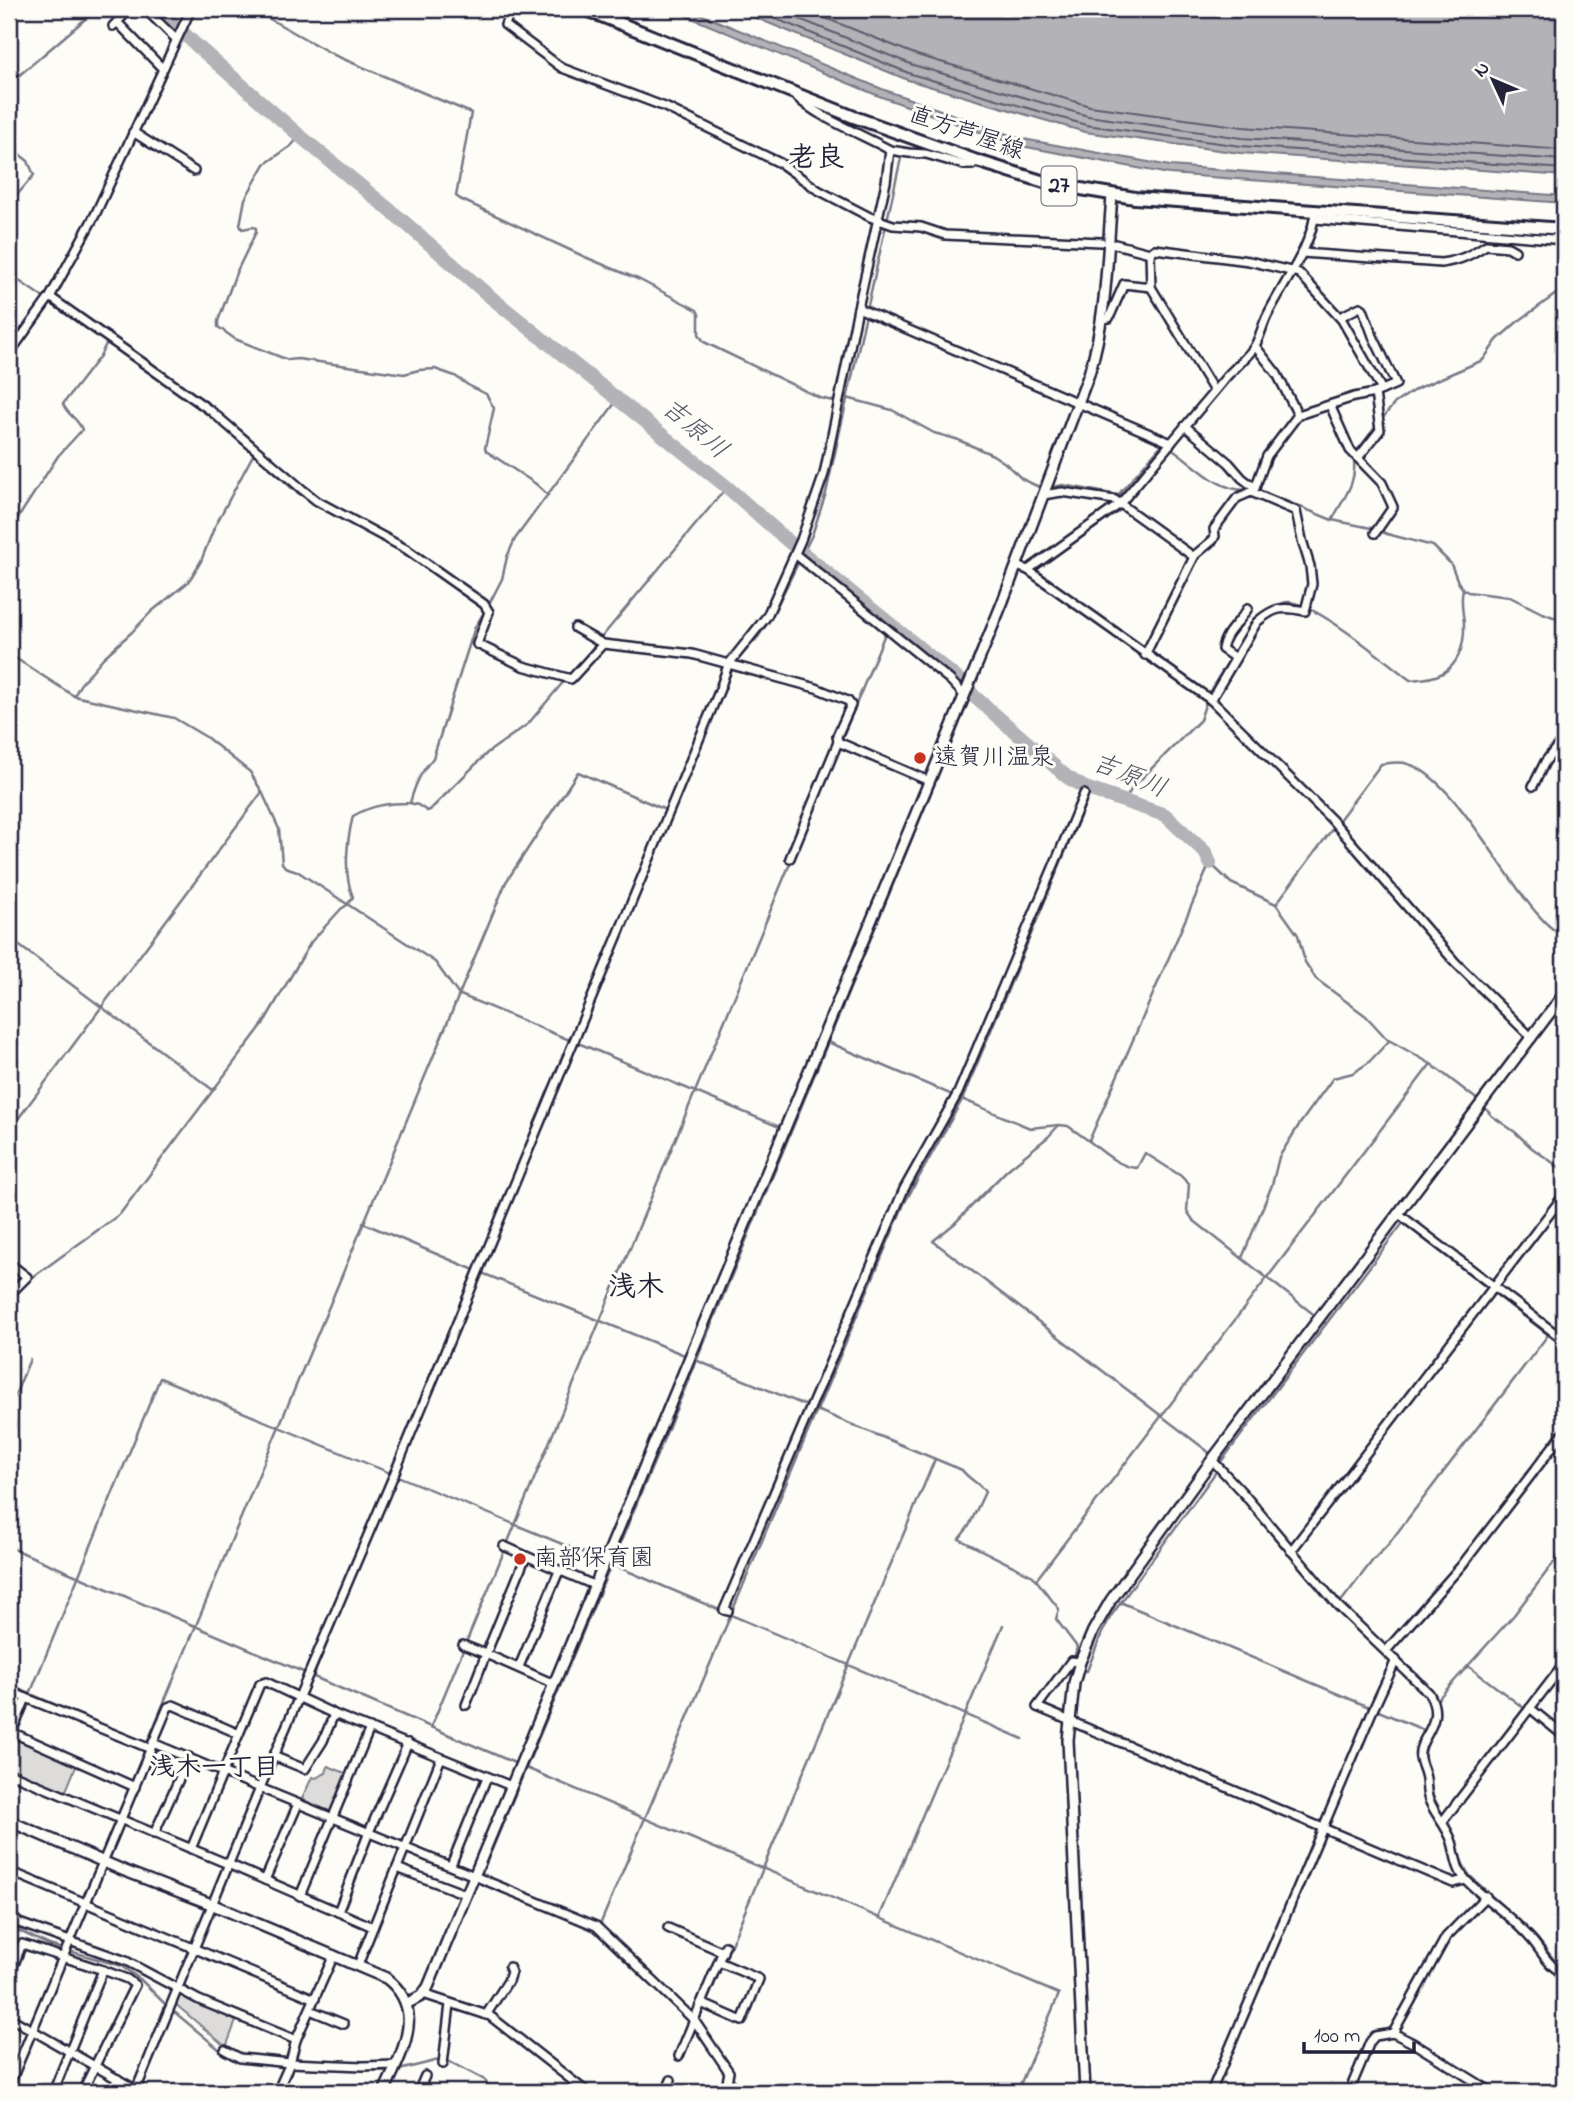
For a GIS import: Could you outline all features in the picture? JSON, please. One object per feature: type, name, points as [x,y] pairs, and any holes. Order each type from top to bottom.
[{"type":"main road","name":"直方芦屋線","points":[[584,9],[794,94],[977,161],[1051,184],[1112,196],[1315,215],[1564,229]]},
{"type":"street","points":[[130,9],[115,24],[163,69]]},
{"type":"street","points":[[145,9],[176,40]]},
{"type":"street","points":[[9,354],[50,297],[95,215],[191,9]]},
{"type":"street","points":[[511,9],[505,25],[562,68],[665,107],[780,163],[818,190],[878,221],[921,227],[945,235],[1101,242]]},
{"type":"street","points":[[794,94],[802,102],[890,150],[926,154],[964,165],[972,165],[977,161]]},
{"type":"street","points":[[134,132],[194,171]]},
{"type":"street","points":[[9,2017],[138,2091],[211,1904],[395,1472],[728,665],[767,616],[802,540],[824,474],[878,221],[890,150]]},
{"type":"street","points":[[406,2004],[423,1994],[428,1987],[1016,566],[1097,347],[1102,320],[1112,196]]},
{"type":"street","points":[[1028,569],[1120,504],[1255,345],[1268,314],[1302,253],[1315,215],[1493,235],[1564,240]]},
{"type":"street","points":[[1302,253],[1441,263],[1461,260],[1474,254],[1486,245],[1493,235]]},
{"type":"street","points":[[1115,244],[1150,253],[1155,250],[1249,261],[1299,273],[1340,317],[1378,392],[1380,430],[1358,458]]},
{"type":"street","points":[[1486,245],[1508,247],[1515,251]]},
{"type":"street","points":[[1150,253],[1151,287],[1214,391]]},
{"type":"street","points":[[1102,320],[1109,318],[1124,284],[1151,287]]},
{"type":"street","points":[[50,297],[211,411],[310,495],[406,549],[484,604],[489,612],[477,644],[523,666],[571,679],[603,644]]},
{"type":"street","points":[[1145,655],[1194,557],[1213,540],[1214,529],[1237,498],[1253,490],[1267,456],[1298,415],[1378,392],[1396,384],[1363,309],[1360,307],[1340,317]]},
{"type":"street","points":[[858,308],[1171,443]]},
{"type":"street","points":[[1255,345],[1277,374],[1298,415]]},
{"type":"street","points":[[1330,405],[1350,450],[1382,483],[1393,507],[1375,533]]},
{"type":"street","points":[[1185,426],[1229,463],[1253,490],[1296,511],[1312,584],[1305,611],[1288,607],[1267,614],[1257,622],[1211,700]]},
{"type":"street","points":[[1043,495],[1062,492],[1115,500],[1194,557]]},
{"type":"street","points":[[794,554],[950,680],[964,695]]},
{"type":"street","points":[[1016,566],[1028,569],[1211,700],[1332,820],[1455,962],[1532,1038]]},
{"type":"street","points":[[1235,658],[1222,649],[1224,641],[1248,608]]},
{"type":"street","points":[[575,628],[603,644],[692,654],[816,688],[848,701],[851,705],[837,736],[838,742],[790,858]]},
{"type":"street","points":[[1533,786],[1545,762],[1564,738]]},
{"type":"street","points":[[838,742],[929,781]]},
{"type":"street","points":[[728,1611],[724,1610],[900,1198],[958,1093],[1084,794]]},
{"type":"street","points":[[1085,2092],[1069,1794],[1069,1721],[1074,1683],[1093,1631],[1111,1600],[1212,1460],[1564,994]]},
{"type":"street","points":[[1292,1551],[1564,1195]]},
{"type":"street","points":[[1399,1214],[1564,1340]]},
{"type":"street","points":[[9,1263],[27,1277],[9,1295]]},
{"type":"street","points":[[1386,1651],[1462,1565],[1564,1432]]},
{"type":"street","points":[[1212,1460],[1338,1606],[1429,1693],[1434,1705],[1433,1724],[1419,1752],[1427,1781],[1428,1798],[1443,1821],[1452,1842],[1455,1861],[1465,1880],[1531,1938],[1545,1957],[1564,1973]]},
{"type":"street","points":[[503,1546],[596,1586]]},
{"type":"street","points":[[466,1704],[526,1556]]},
{"type":"street","points":[[519,1667],[559,1570]]},
{"type":"street","points":[[463,1644],[554,1684]]},
{"type":"street","points":[[1211,2092],[1396,1660]]},
{"type":"street","points":[[1080,1662],[1071,1661],[1037,1707],[1453,1883],[1465,1880]]},
{"type":"street","points":[[1443,1821],[1564,1664]]},
{"type":"street","points":[[191,1849],[260,1684],[266,1682],[334,1714],[511,1786]]},
{"type":"street","points":[[9,1691],[152,1746],[189,1757],[596,1926],[694,2020],[729,2072],[725,2092]]},
{"type":"street","points":[[26,1698],[10,1734],[135,1787]]},
{"type":"street","points":[[9,2086],[168,1707],[173,1705],[239,1734]]},
{"type":"street","points":[[1530,1708],[1564,1735]]},
{"type":"street","points":[[273,1756],[306,1769],[323,1741],[334,1714]]},
{"type":"street","points":[[300,1896],[370,1728]]},
{"type":"street","points":[[338,1912],[408,1743]]},
{"type":"street","points":[[154,1833],[189,1757]]},
{"type":"street","points":[[358,1965],[441,1758]]},
{"type":"street","points":[[9,1773],[373,1927]]},
{"type":"street","points":[[451,1865],[487,1777]]},
{"type":"street","points":[[265,1880],[298,1804]]},
{"type":"street","points":[[9,1821],[358,1965],[393,1983],[409,2011],[406,2040],[385,2092]]},
{"type":"street","points":[[397,1868],[465,1894]]},
{"type":"street","points":[[9,1871],[315,1999]]},
{"type":"street","points":[[1393,2033],[1446,1937],[1486,1896]]},
{"type":"street","points":[[9,1914],[19,1923],[127,1961],[177,1989],[296,2040]]},
{"type":"street","points":[[668,1928],[724,1949],[679,2056]]},
{"type":"street","points":[[9,1977],[22,1944],[103,1970],[135,1985],[82,2092]]},
{"type":"street","points":[[277,2092],[290,2063],[296,2040],[334,1955]]},
{"type":"street","points":[[701,2003],[742,2021],[759,1979],[719,1962]]},
{"type":"street","points":[[486,2015],[508,1981],[511,1972],[509,1968]]},
{"type":"street","points":[[53,2092],[103,1970]]},
{"type":"street","points":[[423,1994],[486,2015],[583,2091]]},
{"type":"street","points":[[443,2064],[450,2004]]},
{"type":"street","points":[[310,2010],[344,2024]]},
{"type":"street","points":[[1349,2092],[1370,2042],[1375,2036],[1393,2033],[1492,2092]]},
{"type":"street","points":[[225,2050],[240,2058],[394,2070]]},
{"type":"street","points":[[418,2092],[425,2076]]},
{"type":"street","points":[[110,2092],[118,2079]]},
{"type":"street","points":[[666,2092],[671,2080]]},
{"type":"shaded area","points":[[12,1738],[77,1764],[65,1793],[9,1771],[9,1746]]},
{"type":"shaded area","points":[[328,1766],[348,1774],[333,1810],[328,1812],[302,1799],[312,1777],[326,1773]]},
{"type":"shaded area","points":[[179,1993],[236,2021],[226,2047],[174,2003]]},
{"type":"water","points":[[670,9],[688,9],[882,89],[1018,138],[1170,166],[1564,196],[1564,203],[1169,174],[1016,145],[879,96]]},
{"type":"water","points":[[734,9],[1564,9],[1564,176],[1240,153],[1085,132],[908,80]]},
{"type":"waterway","points":[[9,84],[97,9]]},
{"type":"waterway","name":"吉原川","points":[[158,9],[300,136],[488,295],[727,487],[788,541],[959,680],[1067,777],[1085,788],[1165,815],[1205,852],[1210,863]]},
{"type":"waterway","points":[[252,9],[334,55],[471,113],[456,196],[460,199],[640,280],[697,310],[699,334],[704,342],[820,398],[846,404]]},
{"type":"waterway","points":[[300,136],[291,146],[265,164],[245,199],[240,225],[242,229],[256,228],[256,232],[236,273],[218,327],[235,339],[288,360],[298,359],[404,374],[435,369],[455,376],[486,394],[494,408],[486,451],[548,495]]},
{"type":"waterway","points":[[9,146],[28,161],[34,175],[9,201]]},
{"type":"waterway","points":[[723,690],[736,662],[771,618],[812,535],[826,493],[901,158]]},
{"type":"waterway","points":[[9,274],[105,340],[106,344],[100,356],[63,404],[82,430],[58,456],[9,532]]},
{"type":"waterway","points":[[1381,420],[1395,403],[1416,389],[1483,360],[1497,340],[1516,323],[1556,294],[1564,294]]},
{"type":"waterway","points":[[847,398],[892,410],[934,433],[993,455],[1022,479],[1039,487],[1063,485],[1118,495],[1163,443],[1213,480],[1235,489],[1247,490]]},
{"type":"waterway","points":[[488,606],[502,579],[515,539],[618,399]]},
{"type":"waterway","points":[[1332,520],[1352,482],[1353,456],[1377,425]]},
{"type":"waterway","points":[[74,696],[103,658],[151,612],[187,583],[201,561],[214,528],[254,453],[296,492],[356,526]]},
{"type":"waterway","points":[[570,675],[727,487]]},
{"type":"waterway","points":[[1257,489],[1332,520],[1376,529],[1433,546],[1451,564],[1458,582],[1468,592],[1510,597],[1564,621]]},
{"type":"waterway","points":[[1277,606],[1287,602],[1314,611],[1350,634],[1410,680],[1441,674],[1454,663],[1461,649],[1464,632],[1463,589]]},
{"type":"waterway","points":[[1124,802],[1132,788],[1200,720],[1209,693],[1253,621],[1267,610]]},
{"type":"waterway","points":[[9,1300],[33,1277],[120,1214],[263,1024],[311,942],[353,897],[348,878],[347,857],[353,816],[381,805],[410,803],[418,779],[433,758],[475,627],[485,611]]},
{"type":"waterway","points":[[841,741],[889,624]]},
{"type":"waterway","points":[[9,654],[74,696],[174,718],[206,737],[250,772],[279,829],[282,863],[285,867],[297,871],[435,962],[458,994],[572,1041]]},
{"type":"waterway","points":[[410,803],[430,810],[487,753],[528,724],[565,680]]},
{"type":"waterway","points":[[480,1878],[972,693]]},
{"type":"waterway","points":[[1276,904],[1381,764],[1395,762],[1408,764],[1424,772],[1441,787],[1476,828],[1534,910],[1553,930],[1564,931]]},
{"type":"waterway","points":[[147,1743],[506,882],[578,772],[668,811]]},
{"type":"waterway","points":[[597,1932],[904,1204],[962,1100],[1091,790]]},
{"type":"waterway","points":[[9,1131],[262,792]]},
{"type":"waterway","points":[[431,1727],[791,861]]},
{"type":"waterway","points":[[1241,1486],[1206,1450],[933,1241],[954,1224],[1007,1170],[1059,1125],[1068,1126],[1089,1141],[1210,863],[1231,883],[1276,904],[1298,935],[1305,962],[1316,979],[1366,1016],[1387,1039],[1431,1064],[1479,1101],[1492,1116],[1532,1148],[1564,1168]]},
{"type":"waterway","points":[[9,938],[213,1090]]},
{"type":"waterway","points":[[541,1130],[605,974]]},
{"type":"waterway","points":[[1242,1258],[1272,1185],[1279,1157],[1299,1125],[1333,1078],[1353,1073],[1368,1063],[1389,1041]]},
{"type":"waterway","points":[[828,1042],[1030,1128],[1059,1125]]},
{"type":"waterway","points":[[578,1043],[782,1128]]},
{"type":"waterway","points":[[1036,1580],[1430,1065]]},
{"type":"waterway","points":[[1089,1141],[1124,1165],[1137,1168],[1145,1153],[1181,1176],[1189,1184],[1187,1211],[1193,1220],[1326,1324]]},
{"type":"waterway","points":[[363,1223],[687,1356]]},
{"type":"waterway","points":[[1220,1463],[1403,1223],[1564,1347]]},
{"type":"waterway","points":[[1340,1603],[1387,1546],[1548,1335]]},
{"type":"waterway","points":[[9,1410],[30,1359]]},
{"type":"waterway","points":[[693,1359],[962,1470],[985,1492],[969,1526],[959,1539],[1033,1576],[1059,1609],[1056,1619],[1077,1647],[1074,1659]]},
{"type":"waterway","points":[[30,1694],[160,1378],[601,1560]]},
{"type":"waterway","points":[[698,2023],[935,1459]]},
{"type":"waterway","points":[[1087,1671],[1111,1616],[1218,1469]]},
{"type":"waterway","points":[[313,1677],[386,1501]]},
{"type":"waterway","points":[[9,1547],[308,1674]]},
{"type":"waterway","points":[[1437,1700],[1514,1615],[1564,1549]]},
{"type":"waterway","points":[[611,1564],[1023,1739]]},
{"type":"waterway","points":[[1120,1602],[1426,1731]]},
{"type":"waterway","points":[[879,1918],[1003,1625]]},
{"type":"waterway","points":[[1399,1659],[1429,1686],[1437,1707]]},
{"type":"waterway","points":[[1468,1666],[1537,1718]]},
{"type":"waterway","points":[[314,1677],[517,1764]]},
{"type":"waterway","points":[[9,1685],[146,1743]]},
{"type":"waterway","points":[[1043,1704],[1168,1759]]},
{"type":"waterway","points":[[1425,1763],[1426,1749],[1437,1717]]},
{"type":"waterway","points":[[526,1768],[1059,1994],[1017,2092]]},
{"type":"waterway","points":[[1428,1772],[1433,1796],[1443,1815]]},
{"type":"waterway","points":[[1446,1821],[1462,1863],[1470,1876],[1537,1938],[1564,1968]]},
{"type":"waterway","points":[[1348,1835],[1448,1877],[1463,1876]]},
{"type":"waterway","points":[[508,1893],[597,1932],[689,2021],[725,2072]]},
{"type":"waterway","points":[[9,1926],[49,1945],[121,1966],[140,1979],[167,2006]]},
{"type":"waterway","points":[[172,2010],[226,2055],[242,2062]]},
{"type":"waterway","points":[[399,2070],[439,2060],[448,2061],[486,2081],[490,2092]]},
{"type":"waterway","points":[[249,2062],[392,2071]]},
{"type":"waterway","points":[[730,2076],[748,2092]]},
{"type":"place","name":"遠賀川温泉","points":[[920,758]]},
{"type":"place","name":"南部保育園","points":[[520,1559]]},
{"type":"district","name":"老良","points":[[816,159]]},
{"type":"district","name":"浅木","points":[[636,1288]]},
{"type":"district","name":"浅木一丁目","points":[[214,1769]]}]
